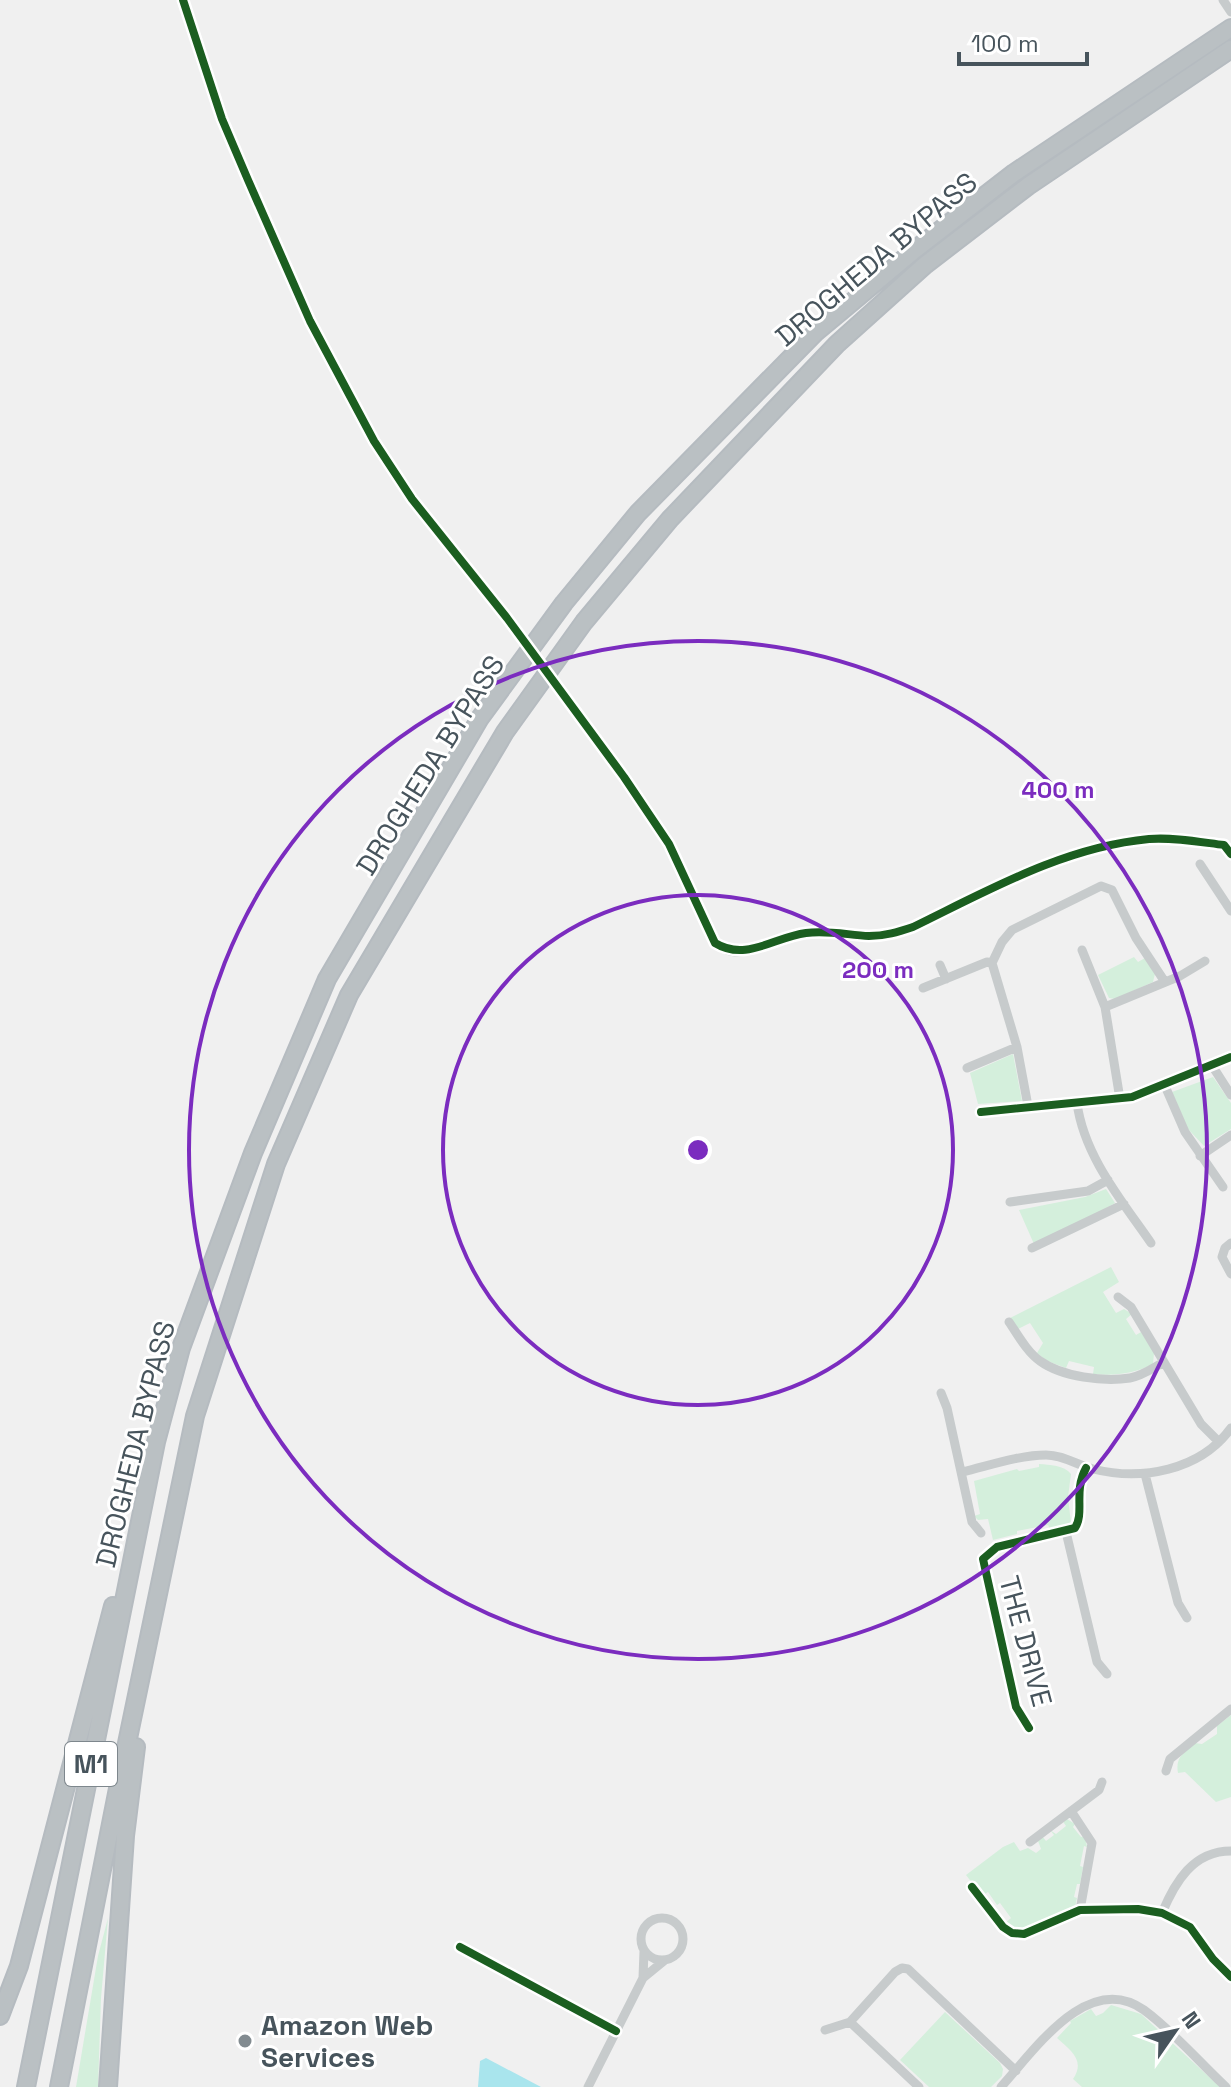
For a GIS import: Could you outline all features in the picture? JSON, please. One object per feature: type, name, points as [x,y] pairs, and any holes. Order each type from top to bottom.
[{"type":"highway","name":"M1","points":[[1172,77],[1231,28]]},
{"type":"highway","name":"M1","points":[[1172,77],[1231,49]]},
{"type":"highway","name":"DROGHEDA BYPASS","points":[[59,2087],[195,1416],[276,1164],[349,995],[505,732],[584,622],[670,519],[837,344],[925,265],[1028,186],[1106,140],[1172,77]]},
{"type":"highway","name":"DROGHEDA BYPASS","points":[[26,2087],[156,1442],[181,1348],[253,1153],[327,979],[480,718],[519,662],[638,513],[816,332],[912,252],[1014,173],[1172,77]]},
{"type":"highway","points":[[0,2016],[19,1966],[156,1442]]},
{"type":"highway","points":[[108,2087],[125,1836],[147,1654]]},
{"type":"street","points":[[183,0],[222,119],[317,334],[386,462],[571,703],[669,844],[715,943],[733,952],[745,952],[809,932],[871,936],[891,934],[913,927],[1059,858],[1115,844],[1152,839],[1227,842],[1231,854]]},
{"type":"street","points":[[1223,0],[1231,12]]},
{"type":"street","points":[[1200,864],[1227,896],[1231,911]]},
{"type":"street","points":[[1028,1106],[1017,1047],[992,963],[1012,930],[1105,886],[1112,890],[1136,938],[1165,982]]},
{"type":"street","points":[[1082,950],[1105,1007],[1120,1099]]},
{"type":"street","points":[[1105,1007],[1205,961]]},
{"type":"street","points":[[923,988],[987,962],[992,963]]},
{"type":"street","points":[[940,965],[946,979]]},
{"type":"street","points":[[967,1068],[1017,1047]]},
{"type":"street","points":[[981,1112],[1120,1099],[1165,1086],[1231,1057]]},
{"type":"street","points":[[1213,1067],[1231,1095]]},
{"type":"street","points":[[1165,1086],[1185,1132],[1223,1187]]},
{"type":"street","points":[[1077,1103],[1083,1130],[1108,1180],[1151,1243]]},
{"type":"street","points":[[1200,1156],[1231,1135]]},
{"type":"street","points":[[1010,1202],[1088,1191],[1108,1180]]},
{"type":"street","points":[[1032,1248],[1124,1204]]},
{"type":"street","points":[[1231,1243],[1222,1257],[1231,1274]]},
{"type":"street","points":[[1118,1297],[1131,1307],[1201,1424],[1219,1442]]},
{"type":"street","points":[[1009,1322],[1041,1362],[1099,1379],[1133,1377],[1164,1362]]},
{"type":"street","points":[[941,1393],[972,1522],[981,1533]]},
{"type":"street","points":[[962,1472],[1045,1455],[1112,1473],[1145,1474],[1194,1460],[1219,1442],[1231,1428]]},
{"type":"street","points":[[1086,1468],[1078,1485],[1080,1519],[1075,1528],[1066,1532],[1097,1662],[1107,1674]]},
{"type":"street","points":[[1145,1474],[1177,1601],[1187,1618]]},
{"type":"street","name":"THE DRIVE","points":[[1029,1728],[1016,1707],[983,1559],[997,1547],[1066,1532]]},
{"type":"street","points":[[1166,1771],[1170,1759],[1231,1709]]},
{"type":"street","points":[[1030,1842],[1099,1790],[1102,1782]]},
{"type":"street","points":[[1071,1811],[1092,1843],[1080,1910]]},
{"type":"street","points":[[1162,1913],[1182,1875],[1208,1855],[1231,1851]]},
{"type":"street","points":[[972,1887],[1003,1927],[1012,1933],[1024,1934],[1080,1910],[1138,1909],[1162,1913],[1190,1927],[1213,1959],[1231,1977]]},
{"type":"street","points":[[588,2087],[643,1978],[665,1960],[678,1954],[684,1941],[681,1928],[671,1919],[658,1918],[644,1926],[641,1938],[643,1978]]},
{"type":"street","points":[[460,1947],[616,2031]]},
{"type":"street","points":[[644,1951],[654,1958],[665,1960]]},
{"type":"street","points":[[825,2030],[850,2022],[895,1972],[908,1969],[1016,2071]]},
{"type":"street","points":[[1001,2087],[1073,2012],[1104,1999],[1122,2000],[1143,2009],[1226,2087]]},
{"type":"street","points":[[850,2022],[919,2087]]},
{"type":"green space","points":[[1134,957],[1138,962],[1145,958],[1155,974],[1153,982],[1115,999],[1109,998],[1098,975]]},
{"type":"green space","points":[[1013,1054],[1022,1101],[978,1104],[970,1073]]},
{"type":"green space","points":[[1213,1077],[1231,1103],[1231,1129],[1204,1146],[1188,1129],[1172,1092]]},
{"type":"green space","points":[[1106,1189],[1115,1203],[1034,1244],[1019,1210],[1085,1197]]},
{"type":"green space","points":[[1111,1267],[1119,1282],[1103,1292],[1116,1313],[1124,1309],[1132,1314],[1126,1319],[1136,1335],[1141,1332],[1154,1353],[1153,1364],[1131,1372],[1101,1375],[1093,1374],[1094,1367],[1069,1361],[1066,1368],[1047,1361],[1037,1353],[1043,1343],[1030,1323],[1018,1329],[1010,1318]]},
{"type":"green space","points":[[1039,1464],[1061,1467],[1071,1474],[1068,1497],[1071,1523],[1050,1529],[1048,1525],[1017,1531],[1017,1534],[993,1540],[988,1519],[978,1520],[974,1516],[980,1514],[974,1481],[1017,1469],[1039,1467]]},
{"type":"green space","points":[[1231,1715],[1231,1797],[1216,1802],[1185,1772],[1178,1773],[1178,1763],[1195,1743],[1202,1744],[1217,1734],[1217,1726]]},
{"type":"green space","points":[[1067,1819],[1075,1824],[1073,1827],[1081,1837],[1085,1836],[1087,1847],[1084,1846],[1080,1884],[1077,1884],[1074,1897],[1077,1898],[1075,1907],[1030,1929],[1021,1930],[1004,1924],[1011,1918],[1000,1903],[997,1905],[988,1892],[982,1896],[966,1875],[1014,1842],[1020,1851],[1028,1848],[1036,1853],[1041,1849],[1038,1841],[1042,1836],[1046,1841],[1054,1835],[1050,1830],[1056,1834],[1066,1826],[1062,1820]]},
{"type":"green space","points":[[108,1918],[98,2087],[76,2087],[98,1956]]},
{"type":"green space","points":[[1111,2005],[1141,2014],[1220,2087],[1082,2087],[1073,2079],[1078,2066],[1075,2056],[1057,2038],[1070,2021],[1091,2009],[1096,2016]]},
{"type":"green space","points":[[945,2012],[1000,2063],[1002,2076],[991,2087],[929,2087],[900,2060]]},
{"type":"water","points":[[486,2058],[541,2087],[478,2087],[480,2061]]},
{"type":"cycle path","points":[[183,0],[222,119],[248,180],[310,321],[374,441],[412,499],[507,618],[624,777],[669,844],[715,943],[738,950],[760,947],[806,933],[869,936],[891,933],[913,927],[1028,872],[1087,851],[1118,844],[1177,839],[1224,845],[1231,854]]},
{"type":"cycle path","points":[[981,1112],[1132,1097],[1231,1057]]},
{"type":"cycle path","points":[[1029,1728],[1016,1707],[983,1559],[997,1547],[1075,1528],[1079,1515],[1080,1485],[1086,1468]]},
{"type":"cycle path","points":[[972,1887],[1003,1927],[1012,1933],[1024,1934],[1080,1910],[1138,1909],[1162,1913],[1190,1927],[1213,1959],[1231,1977]]},
{"type":"cycle path","points":[[460,1947],[616,2031]]},
{"type":"place","name":"Amazon Web Services","points":[[245,2041]]}]
